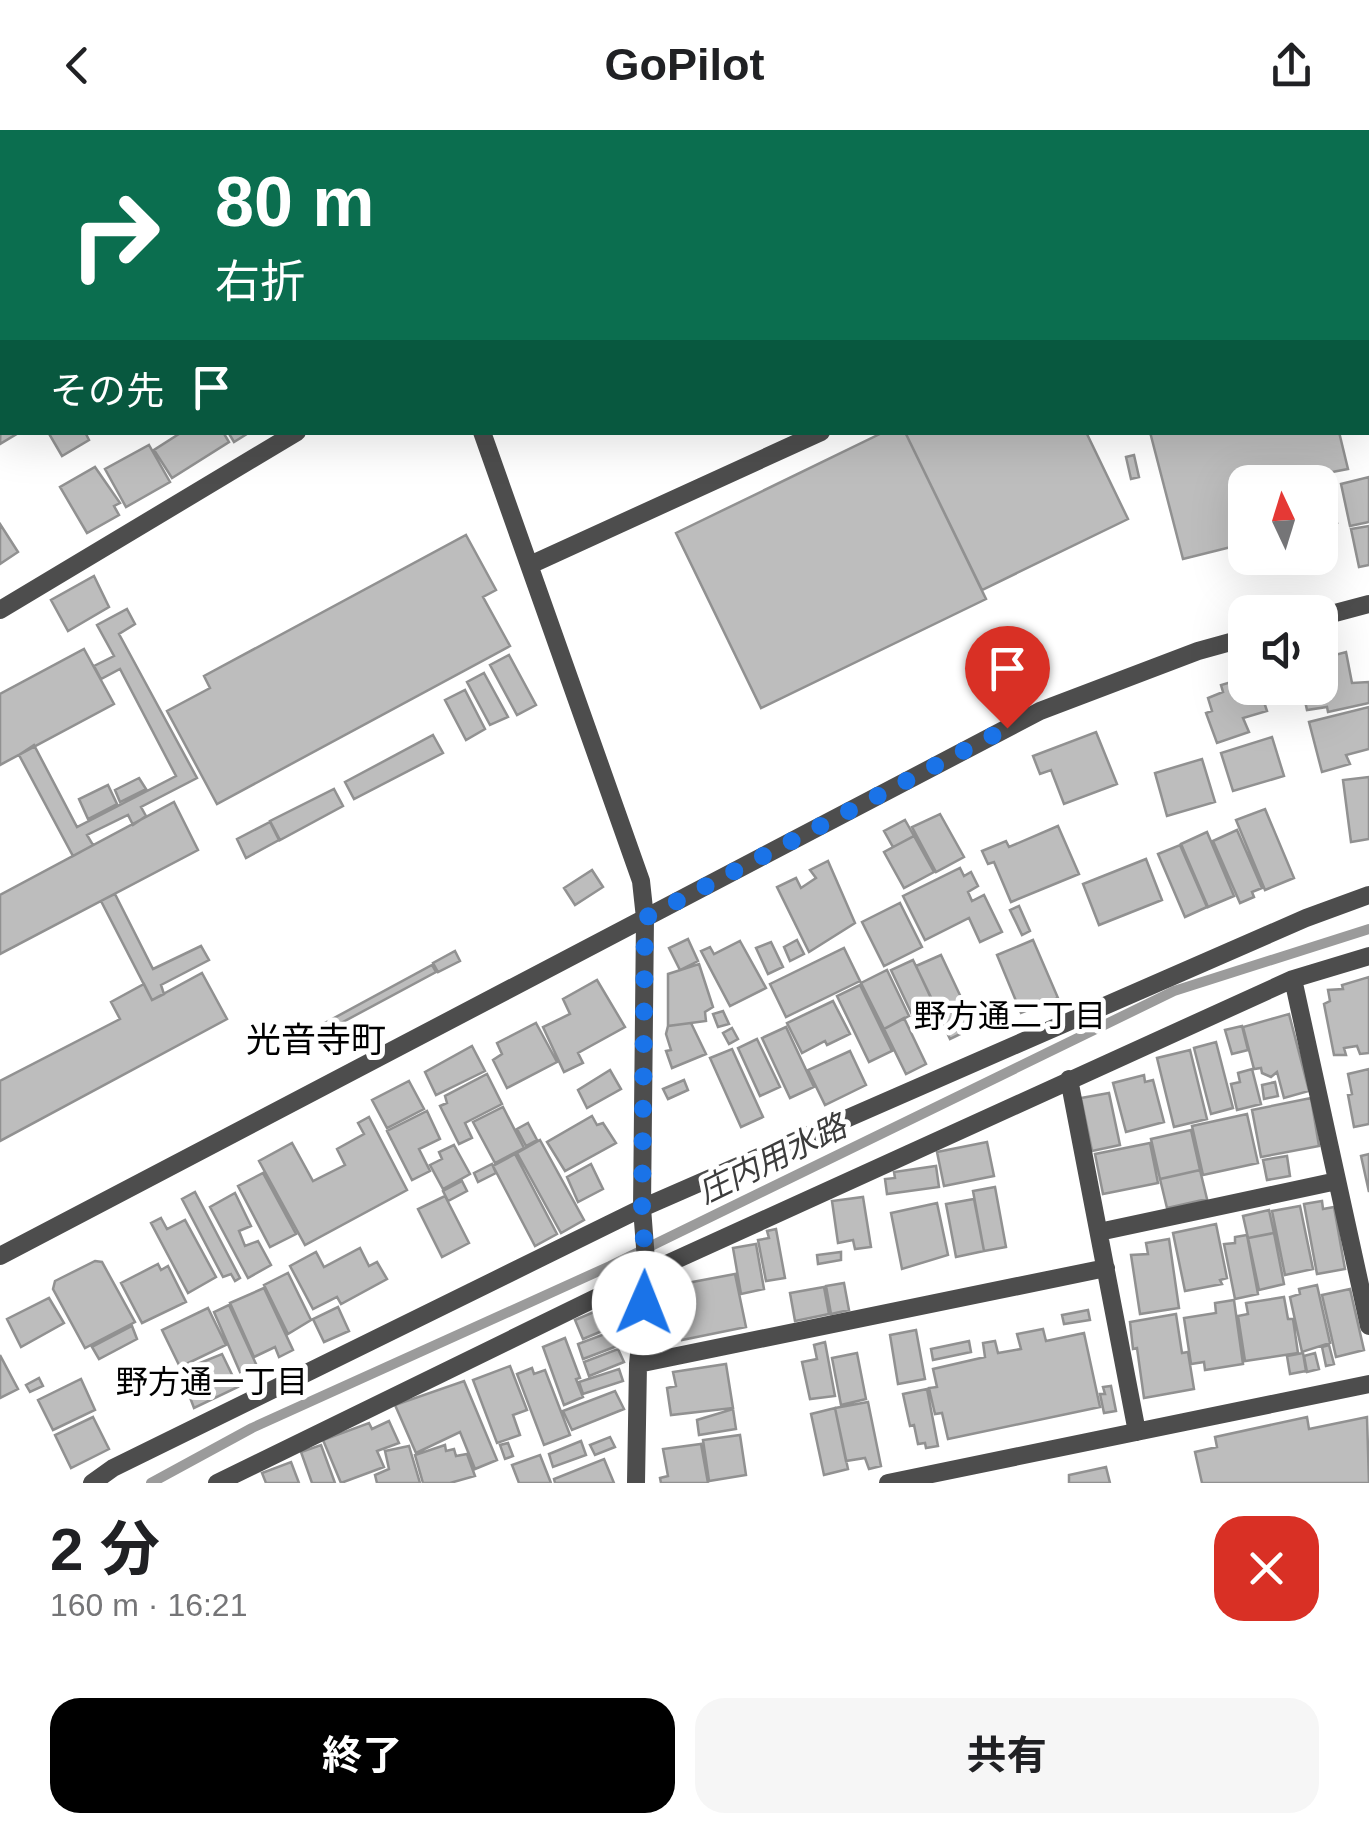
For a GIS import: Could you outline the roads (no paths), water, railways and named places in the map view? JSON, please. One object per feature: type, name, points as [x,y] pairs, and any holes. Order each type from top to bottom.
[{"type":"street","points":[[0,610],[292,435]]},
{"type":"street","points":[[487,435],[641,881],[645,918],[642,1215],[646,1264],[638,1364],[636,1483]]},
{"type":"street","points":[[530,564],[813,435]]},
{"type":"street","points":[[1338,612],[1369,604]]},
{"type":"street","points":[[0,1256],[1040,711],[1228,643]]},
{"type":"street","points":[[92,1483],[114,1468],[642,1215],[1306,918],[1369,895]]},
{"type":"street","points":[[216,1483],[646,1264],[1293,979],[1369,956]]},
{"type":"street","points":[[1293,979],[1369,1326]]},
{"type":"street","points":[[1069,1080],[1137,1432]]},
{"type":"street","points":[[1098,1232],[1337,1181]]},
{"type":"street","points":[[638,1364],[1106,1268]]},
{"type":"street","points":[[888,1483],[1369,1384]]},
{"type":"waterway","name":"庄内用水路","points":[[151,1483],[252,1428],[610,1266],[1174,991],[1369,929]]},
{"type":"district","name":"野方通二丁目","points":[[1010,1016]]},
{"type":"district","name":"光音寺町","points":[[316,1040]]},
{"type":"district","name":"野方通一丁目","points":[[212,1382]]}]
